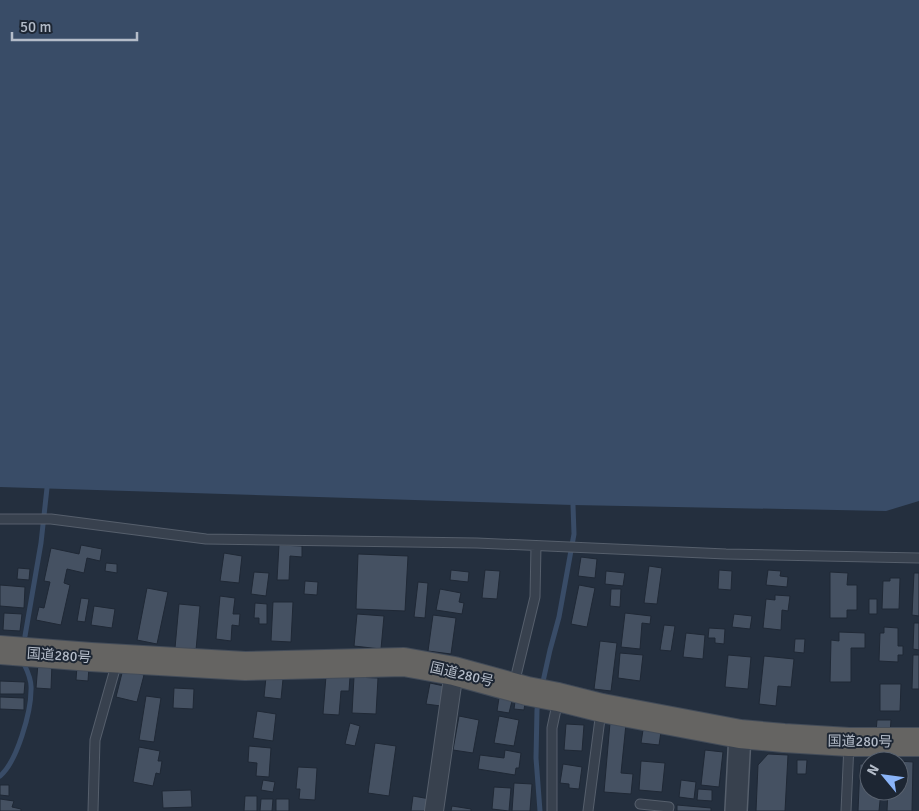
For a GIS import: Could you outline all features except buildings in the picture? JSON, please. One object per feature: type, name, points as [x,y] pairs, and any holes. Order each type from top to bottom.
[{"type":"highway","name":"国道280号","points":[[0,650],[245,666],[404,662],[454,671],[602,708],[740,734],[850,742],[919,742]]},
{"type":"street","points":[[434,811],[454,671]]},
{"type":"street","points":[[736,811],[740,734]]},
{"type":"lane","points":[[0,519],[51,519],[206,539],[476,543],[726,554],[919,558]]},
{"type":"lane","points":[[536,546],[534,597],[538,693],[552,728],[552,811]]},
{"type":"lane","points":[[93,811],[95,740],[118,658]]},
{"type":"lane","points":[[588,811],[602,708]]},
{"type":"lane","points":[[846,811],[850,742]]},
{"type":"lane","points":[[640,804],[669,807],[668,811]]},
{"type":"water","points":[[0,0],[919,0],[919,501],[886,511],[573,505],[0,487]]},
{"type":"waterway","points":[[25,636],[41,543],[47,488]]},
{"type":"waterway","points":[[542,686],[559,617],[574,534],[573,505]]},
{"type":"waterway","points":[[0,776],[12,760],[22,736],[29,711],[31,683],[24,664]]},
{"type":"waterway","points":[[538,702],[536,758],[540,811]]}]
